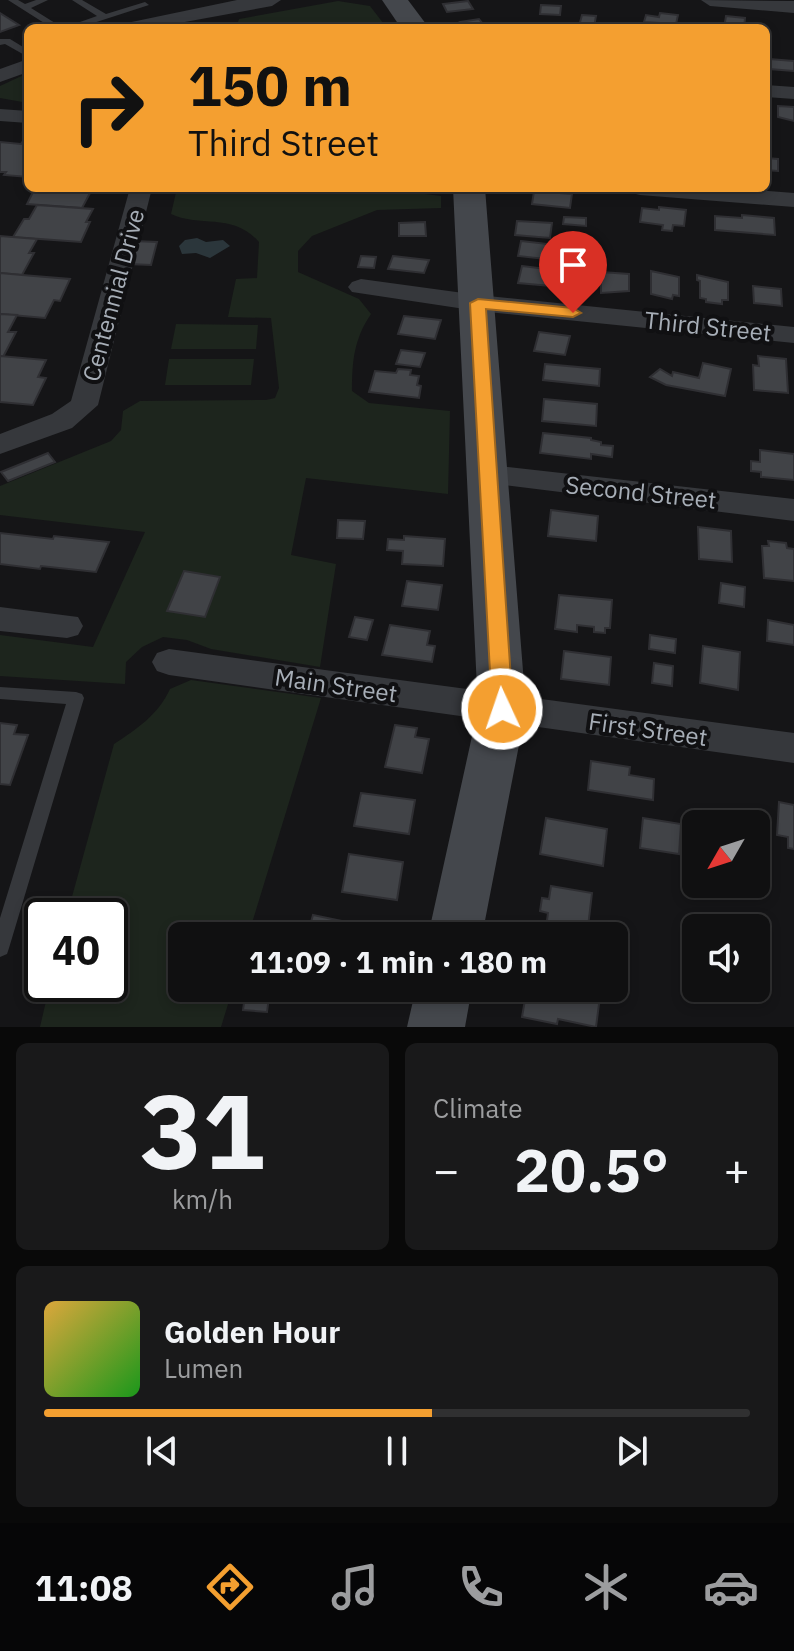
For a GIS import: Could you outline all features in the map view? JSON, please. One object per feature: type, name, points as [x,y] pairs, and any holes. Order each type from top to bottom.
[{"type":"street","points":[[133,24],[147,9],[272,0]]},
{"type":"street","points":[[395,0],[412,24]]},
{"type":"street","points":[[710,0],[794,7]]},
{"type":"street","points":[[0,76],[24,67]]},
{"type":"street","points":[[770,91],[794,93]]},
{"type":"street","points":[[0,115],[24,117]]},
{"type":"street","name":"Centennial Drive","points":[[0,444],[62,421],[84,405],[140,192]]},
{"type":"street","points":[[458,922],[502,709],[469,192]]},
{"type":"street","points":[[691,192],[794,200]]},
{"type":"street","name":"Third Street","points":[[361,287],[478,303],[794,335]]},
{"type":"street","name":"Second Street","points":[[489,475],[794,510]]},
{"type":"street","points":[[0,619],[67,626]]},
{"type":"street","name":"Main Street","points":[[169,662],[502,709]]},
{"type":"street","name":"First Street","points":[[502,709],[794,748]]},
{"type":"street","points":[[436,1027],[441,1002]]},
{"type":"lane","points":[[12,0],[52,24]]},
{"type":"lane","points":[[24,7],[44,0]]},
{"type":"lane","points":[[76,0],[103,16]]},
{"type":"lane","points":[[80,24],[103,16],[147,9]]},
{"type":"lane","points":[[0,42],[24,52]]},
{"type":"lane","points":[[15,46],[24,43]]},
{"type":"lane","points":[[0,693],[76,698],[0,948]]},
{"type":"shaded area","points":[[338,1],[370,6],[384,24],[237,24],[239,19]]},
{"type":"shaded area","points":[[24,75],[24,102],[0,98],[0,86]]},
{"type":"shaded area","points":[[176,192],[409,192],[441,196],[441,208],[377,210],[312,236],[298,251],[298,272],[359,299],[371,314],[355,351],[352,391],[369,403],[450,411],[448,494],[306,478],[291,555],[336,564],[320,667],[211,649],[187,640],[163,637],[142,647],[126,662],[125,684],[0,676],[0,635],[93,647],[145,532],[0,515],[0,486],[111,441],[121,430],[123,411],[140,401],[266,400],[275,398],[279,388],[271,318],[228,317],[236,279],[257,278],[259,242],[238,227],[171,214]]},
{"type":"shaded area","points":[[197,238],[206,242],[223,240],[230,246],[210,258],[196,253],[182,254],[179,246],[185,240]]},
{"type":"shaded area","points":[[176,324],[258,325],[256,349],[171,349]]},
{"type":"shaded area","points":[[169,359],[254,359],[251,385],[165,385]]},
{"type":"shaded area","points":[[191,680],[321,698],[252,922],[168,922],[168,1002],[229,1002],[221,1027],[40,1027],[46,1002],[128,1002],[128,898],[72,898],[114,744],[153,714],[170,689]]},
{"type":"building","points":[[468,1],[473,9],[447,12],[443,4]]},
{"type":"building","points":[[541,5],[561,6],[560,15],[540,14]]},
{"type":"building","points":[[0,13],[19,25],[0,32]]},
{"type":"building","points":[[660,13],[678,15],[676,24],[644,22],[646,15],[659,17]]},
{"type":"building","points":[[582,15],[596,16],[595,24],[580,24]]},
{"type":"building","points":[[726,16],[745,18],[744,24],[725,24]]},
{"type":"building","points":[[479,19],[483,24],[461,24],[460,22]]},
{"type":"building","points":[[770,59],[794,61],[794,71],[770,69]]},
{"type":"building","points":[[778,106],[794,107],[794,121],[778,117]]},
{"type":"building","points":[[24,141],[24,177],[4,175],[6,172],[0,172],[0,142],[21,144]]},
{"type":"building","points":[[770,158],[778,159],[778,171],[770,170]]},
{"type":"building","points":[[33,192],[98,192],[90,193],[82,208],[27,204]]},
{"type":"building","points":[[534,192],[572,194],[570,208],[532,204]]},
{"type":"building","points":[[37,205],[93,209],[81,242],[13,237]]},
{"type":"building","points":[[659,207],[686,210],[684,226],[673,225],[672,231],[662,230],[663,225],[640,222],[642,208],[659,210]]},
{"type":"building","points":[[742,215],[774,218],[775,235],[715,230],[715,216],[742,218]]},
{"type":"building","points":[[564,217],[586,218],[586,226],[563,224]]},
{"type":"building","points":[[517,221],[552,223],[550,238],[515,235]]},
{"type":"building","points":[[425,222],[426,236],[399,236],[399,223]]},
{"type":"building","points":[[0,236],[37,239],[29,253],[34,253],[22,275],[0,273]]},
{"type":"building","points":[[134,241],[157,242],[151,265],[128,264]]},
{"type":"building","points":[[521,241],[557,245],[554,260],[518,256]]},
{"type":"building","points":[[361,256],[376,257],[374,268],[358,267]]},
{"type":"building","points":[[393,256],[429,260],[424,273],[388,269]]},
{"type":"building","points":[[522,266],[564,271],[562,287],[518,283]]},
{"type":"building","points":[[651,271],[679,277],[679,296],[673,295],[672,299],[651,294]]},
{"type":"building","points":[[601,272],[629,274],[629,291],[601,293]]},
{"type":"building","points":[[0,273],[70,279],[60,301],[54,300],[45,318],[0,314]]},
{"type":"building","points":[[575,275],[589,276],[589,288],[575,287]]},
{"type":"building","points":[[697,275],[728,282],[728,300],[722,300],[722,304],[700,298]]},
{"type":"building","points":[[753,286],[781,289],[782,306],[754,303]]},
{"type":"building","points":[[0,314],[17,315],[8,332],[16,332],[3,357],[0,356]]},
{"type":"building","points":[[404,316],[441,320],[435,339],[398,334]]},
{"type":"building","points":[[539,332],[570,336],[565,355],[534,351]]},
{"type":"building","points":[[401,350],[425,353],[420,367],[396,364]]},
{"type":"building","points":[[0,356],[46,360],[38,377],[46,378],[33,405],[0,402]]},
{"type":"building","points":[[758,356],[786,359],[788,393],[754,390],[753,365],[759,366]]},
{"type":"building","points":[[703,363],[731,369],[725,396],[666,385],[650,377],[660,369],[672,376],[673,372],[699,378]]},
{"type":"building","points":[[545,364],[600,369],[599,386],[543,380]]},
{"type":"building","points":[[398,369],[411,370],[410,375],[419,376],[419,398],[369,392],[375,371],[396,373]]},
{"type":"building","points":[[544,399],[597,404],[596,426],[542,421]]},
{"type":"building","points":[[543,433],[591,438],[601,442],[601,445],[613,446],[612,457],[591,454],[591,459],[540,453]]},
{"type":"building","points":[[760,450],[794,454],[794,480],[761,477],[761,472],[751,471],[751,461],[760,462]]},
{"type":"building","points":[[48,453],[55,462],[8,481],[1,472]]},
{"type":"building","points":[[551,510],[598,516],[596,541],[548,536]]},
{"type":"building","points":[[338,520],[365,521],[363,539],[337,538]]},
{"type":"building","points":[[698,527],[731,531],[732,562],[699,559]]},
{"type":"building","points":[[0,533],[109,542],[96,572],[41,566],[40,569],[0,564]]},
{"type":"building","points":[[404,536],[445,539],[443,566],[402,564],[403,551],[387,550],[388,539],[404,540]]},
{"type":"building","points":[[768,541],[786,543],[787,548],[794,549],[794,581],[764,578],[762,546],[769,546]]},
{"type":"building","points":[[184,571],[220,577],[205,617],[167,611]]},
{"type":"building","points":[[407,581],[442,585],[438,610],[402,606]]},
{"type":"building","points":[[721,583],[745,587],[744,607],[719,603]]},
{"type":"building","points":[[559,595],[612,600],[610,628],[605,628],[605,633],[594,632],[594,627],[577,625],[577,632],[555,629]]},
{"type":"building","points":[[355,617],[373,620],[367,640],[349,637]]},
{"type":"building","points":[[768,620],[794,625],[794,645],[767,641]]},
{"type":"building","points":[[390,625],[430,631],[427,645],[435,646],[432,662],[382,655]]},
{"type":"building","points":[[650,635],[676,639],[675,653],[649,649]]},
{"type":"building","points":[[703,646],[740,652],[738,690],[700,683]]},
{"type":"building","points":[[564,651],[611,657],[609,685],[561,679]]},
{"type":"building","points":[[654,663],[673,666],[672,686],[652,683]]},
{"type":"building","points":[[0,723],[17,725],[14,734],[28,735],[10,785],[0,784]]},
{"type":"building","points":[[395,725],[417,728],[415,737],[429,739],[422,773],[385,767]]},
{"type":"building","points":[[591,761],[630,767],[629,775],[654,779],[653,800],[588,790]]},
{"type":"building","points":[[361,793],[415,800],[409,834],[354,826]]},
{"type":"building","points":[[779,802],[794,805],[794,849],[788,848],[788,837],[777,835]]},
{"type":"building","points":[[546,818],[607,829],[603,866],[540,854]]},
{"type":"building","points":[[643,818],[681,824],[679,854],[640,848]]},
{"type":"building","points":[[349,854],[403,862],[397,900],[342,892]]},
{"type":"building","points":[[551,886],[592,893],[589,922],[547,922],[548,913],[540,911],[542,898],[549,899]]},
{"type":"building","points":[[313,915],[347,922],[311,922]]},
{"type":"building","points":[[244,1002],[268,1002],[267,1012],[243,1010]]},
{"type":"building","points":[[525,1002],[599,1002],[596,1027],[558,1019],[557,1024],[522,1017]]},
{"type":"route","points":[[502,709],[478,303],[573,313]]}]
